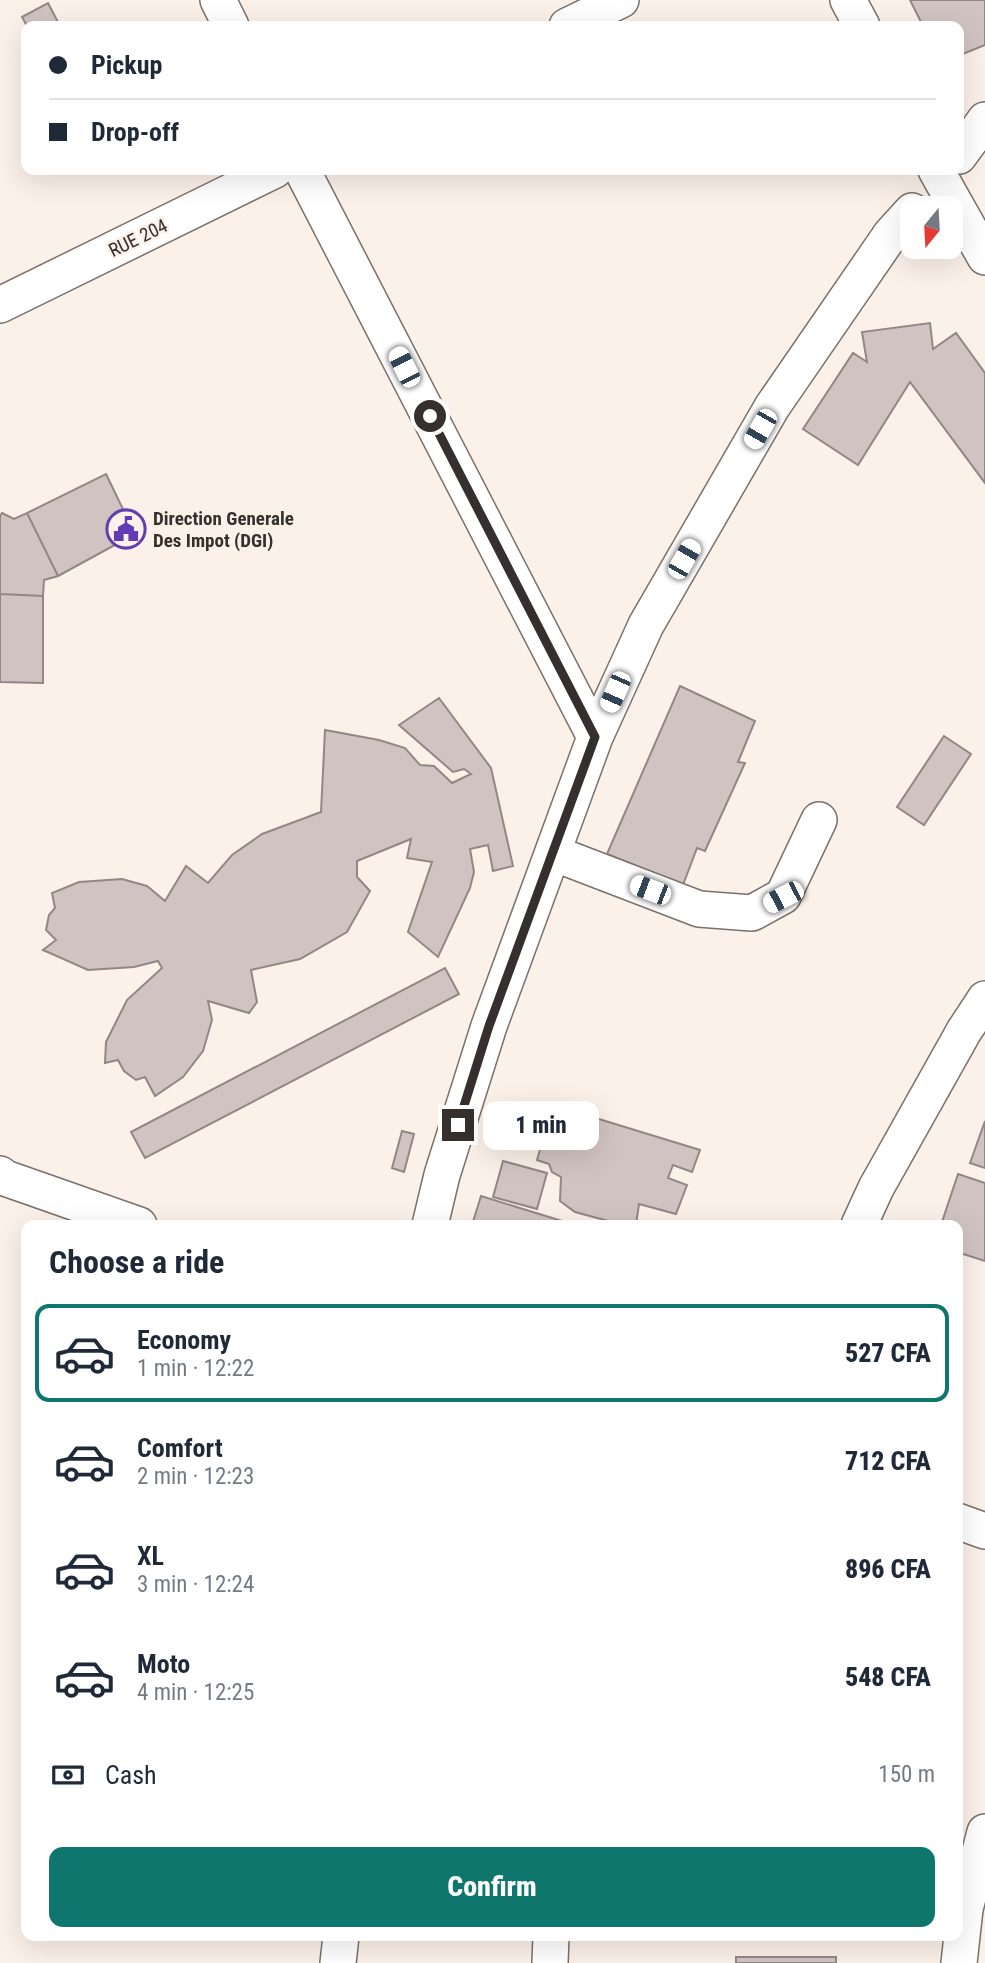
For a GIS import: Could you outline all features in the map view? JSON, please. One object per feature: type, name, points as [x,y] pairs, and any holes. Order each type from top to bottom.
[{"type":"street","points":[[218,0],[228,21]]},
{"type":"street","points":[[577,21],[621,0]]},
{"type":"street","points":[[848,0],[859,21]]},
{"type":"street","points":[[964,146],[985,120]]},
{"type":"street","name":"RUE 204","points":[[0,305],[265,175]]},
{"type":"street","points":[[305,175],[595,737]]},
{"type":"street","points":[[924,196],[941,175]]},
{"type":"street","points":[[949,175],[985,257]]},
{"type":"street","points":[[431,1220],[442,1175],[489,1026],[595,737],[646,625],[772,407],[900,224]]},
{"type":"street","points":[[553,853],[699,909],[752,913],[783,897],[819,820]]},
{"type":"street","points":[[861,1220],[876,1188],[964,1031],[985,999]]},
{"type":"street","points":[[0,1174],[125,1220]]},
{"type":"street","points":[[963,1523],[985,1531]]},
{"type":"street","points":[[963,1927],[965,1909],[985,1832]]},
{"type":"street","points":[[338,1963],[340,1941]]},
{"type":"street","points":[[550,1963],[551,1941]]},
{"type":"street","points":[[959,1963],[961,1941]]},
{"type":"building","points":[[910,0],[985,0],[985,45],[964,54],[964,21],[920,21]]},
{"type":"building","points":[[48,3],[57,21],[24,21],[22,17]]},
{"type":"building","points":[[930,323],[933,349],[956,333],[985,373],[985,483],[910,382],[858,465],[803,429],[853,353],[867,362],[862,332]]},
{"type":"building","points":[[106,474],[135,534],[58,576],[27,513]]},
{"type":"building","points":[[2,513],[14,519],[27,513],[58,576],[44,580],[43,596],[0,594]]},
{"type":"building","points":[[0,594],[43,596],[43,683],[0,682]]},
{"type":"building","points":[[680,686],[755,721],[738,762],[745,763],[705,851],[697,848],[683,885],[607,854]]},
{"type":"building","points":[[439,698],[491,768],[513,866],[493,871],[488,845],[470,849],[474,872],[470,888],[438,957],[408,932],[432,862],[407,858],[411,839],[357,861],[357,877],[370,891],[347,932],[300,959],[251,970],[257,1002],[249,1013],[208,1001],[212,1020],[203,1051],[183,1077],[155,1096],[145,1077],[136,1080],[124,1071],[118,1060],[105,1063],[106,1042],[127,1000],[162,968],[158,961],[134,967],[88,970],[43,950],[56,940],[46,930],[49,915],[55,908],[52,893],[79,882],[122,879],[147,886],[165,901],[186,866],[208,883],[232,855],[262,834],[321,812],[325,730],[405,748],[420,765],[434,766],[452,783],[471,774],[464,769],[453,772],[399,725]]},
{"type":"building","points":[[944,736],[971,754],[924,825],[897,807]]},
{"type":"building","points":[[445,968],[459,994],[145,1158],[131,1132]]},
{"type":"building","points":[[553,1105],[700,1150],[692,1172],[673,1165],[668,1178],[687,1185],[676,1214],[639,1204],[637,1220],[605,1220],[575,1212],[560,1201],[561,1177],[552,1172],[549,1164],[537,1160]]},
{"type":"building","points":[[985,1121],[985,1168],[970,1163]]},
{"type":"building","points":[[402,1131],[414,1134],[404,1172],[392,1168]]},
{"type":"building","points":[[503,1161],[547,1173],[537,1209],[493,1197]]},
{"type":"building","points":[[958,1174],[985,1183],[985,1261],[963,1254],[963,1220],[943,1220]]},
{"type":"building","points":[[481,1196],[559,1220],[474,1220]]},
{"type":"building","points":[[736,1957],[836,1957],[836,1963],[736,1963]]},
{"type":"place","name":"Direction Generale Des Impot (DGI)","points":[[126,529]]},
{"type":"route","points":[[430,416],[595,737],[489,1026],[458,1125]]}]
